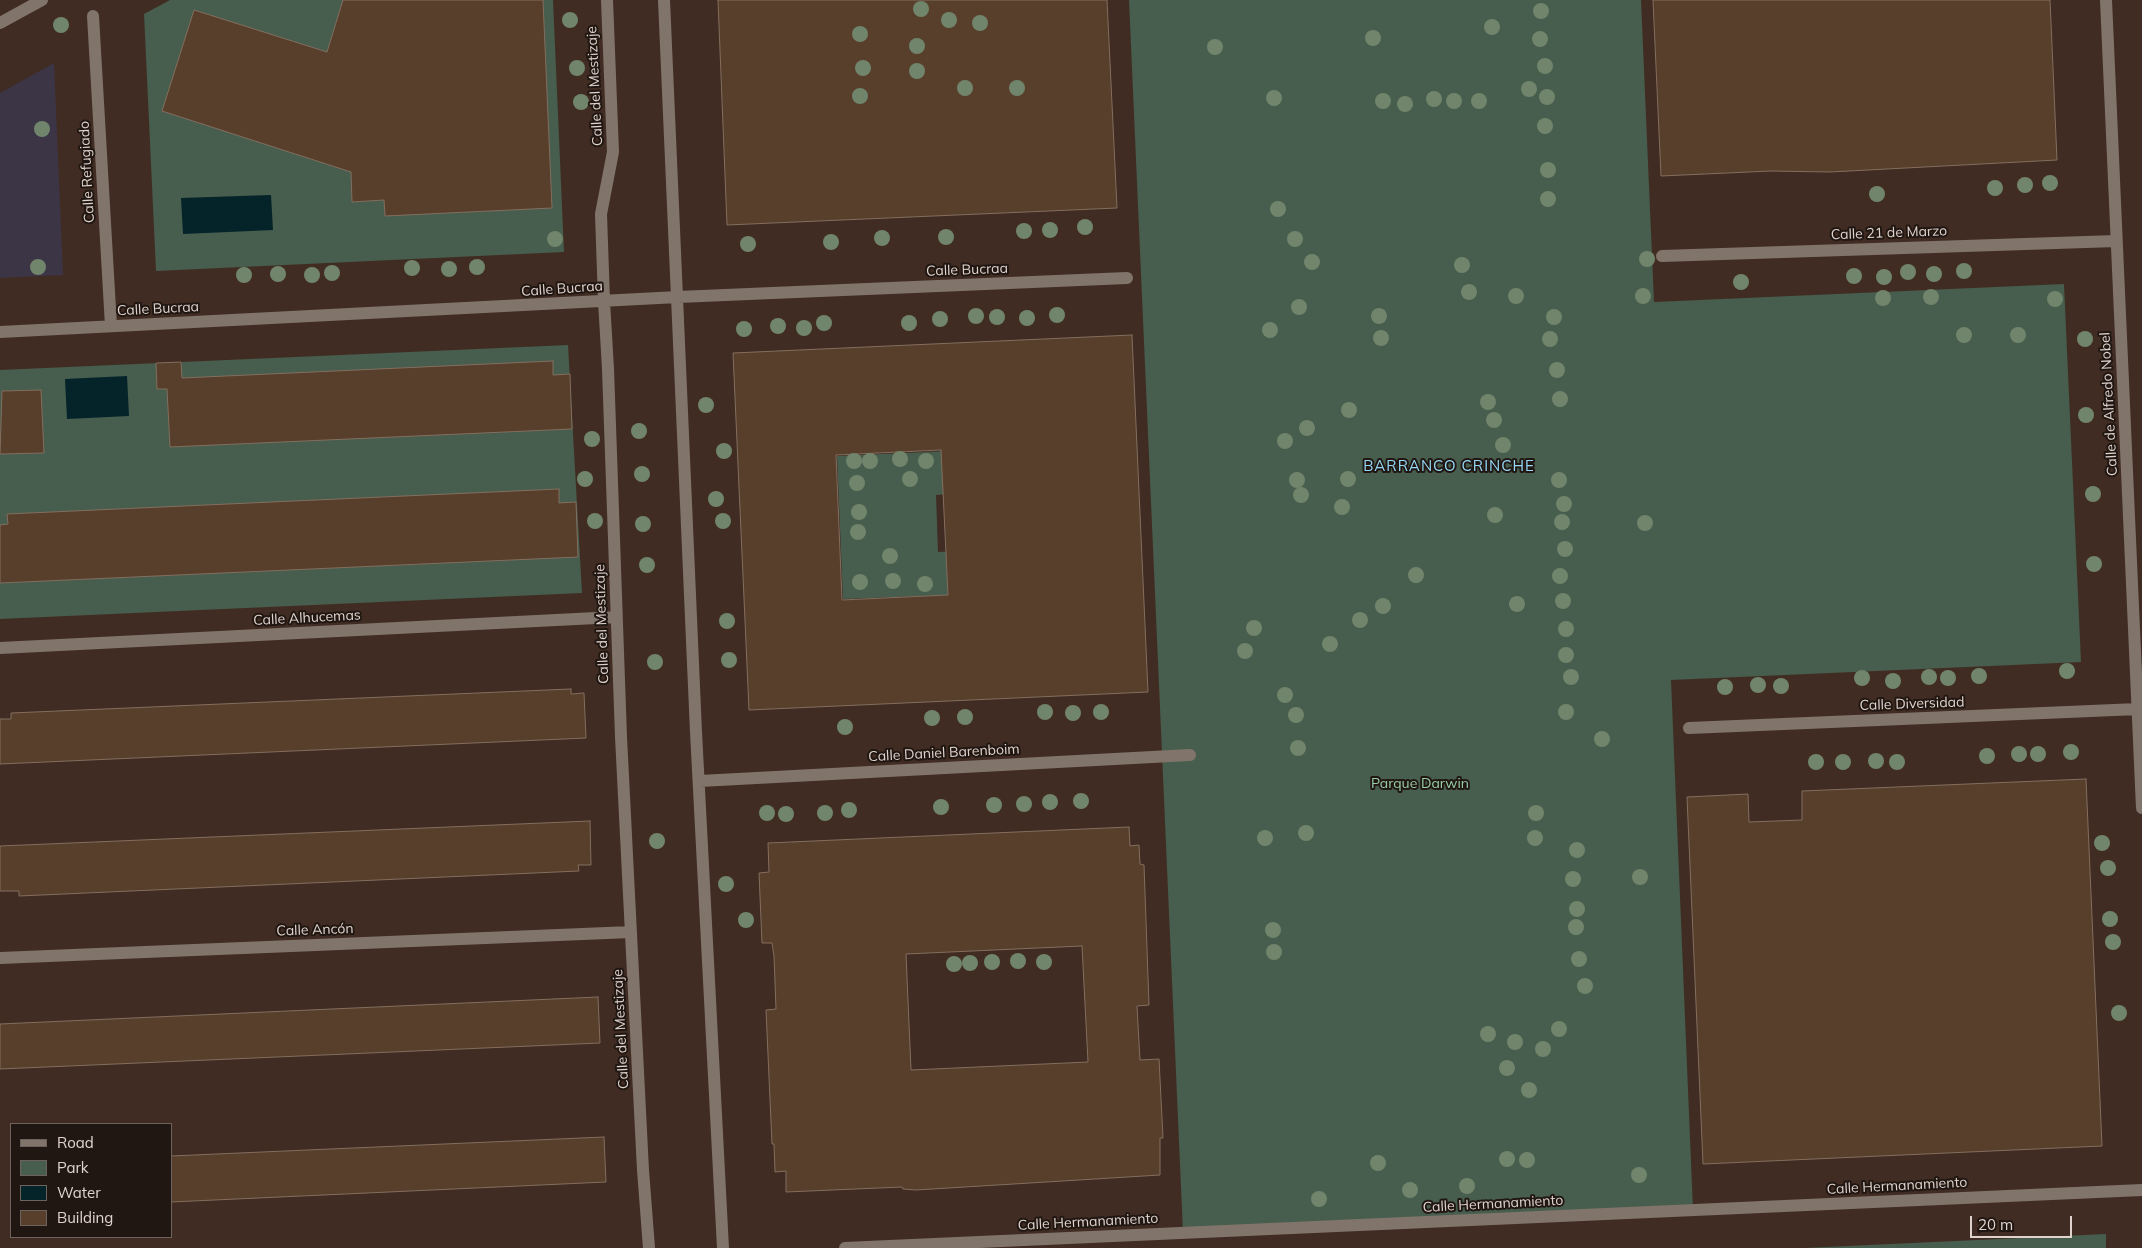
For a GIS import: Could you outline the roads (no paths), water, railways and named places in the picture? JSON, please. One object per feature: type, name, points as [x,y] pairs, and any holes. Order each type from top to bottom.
[{"type":"street","points":[[0,23],[42,0]]},
{"type":"street","name":"Calle del Mestizaje","points":[[607,0],[613,152],[601,214],[616,617],[643,1170],[649,1248]]},
{"type":"street","points":[[664,0],[723,1248]]},
{"type":"street","name":"Calle de Alfredo Nobel","points":[[2106,0],[2142,808]]},
{"type":"street","name":"Calle Refugiado","points":[[94,16],[111,326]]},
{"type":"street","name":"Calle 21 de Marzo","points":[[1662,256],[2116,241]]},
{"type":"street","name":"Calle Bucraa","points":[[0,332],[678,297],[1126,278]]},
{"type":"street","name":"Calle Alhucemas","points":[[0,648],[616,617]]},
{"type":"street","name":"Calle Diversidad","points":[[1689,728],[2138,709]]},
{"type":"street","name":"Calle Daniel Barenboim","points":[[700,781],[1190,755]]},
{"type":"street","name":"Calle Ancón","points":[[0,958],[631,932]]},
{"type":"street","name":"Calle Hermanamiento","points":[[845,1248],[2142,1190]]},
{"type":"water","points":[[271,195],[273,230],[183,234],[181,198]]},
{"type":"water","points":[[127,376],[129,416],[67,419],[65,379]]},
{"type":"district","name":"BARRANCO CRINCHE","points":[[1449,466]]},
{"type":"park label","name":"Parque Darwin","points":[[1420,784]]}]
